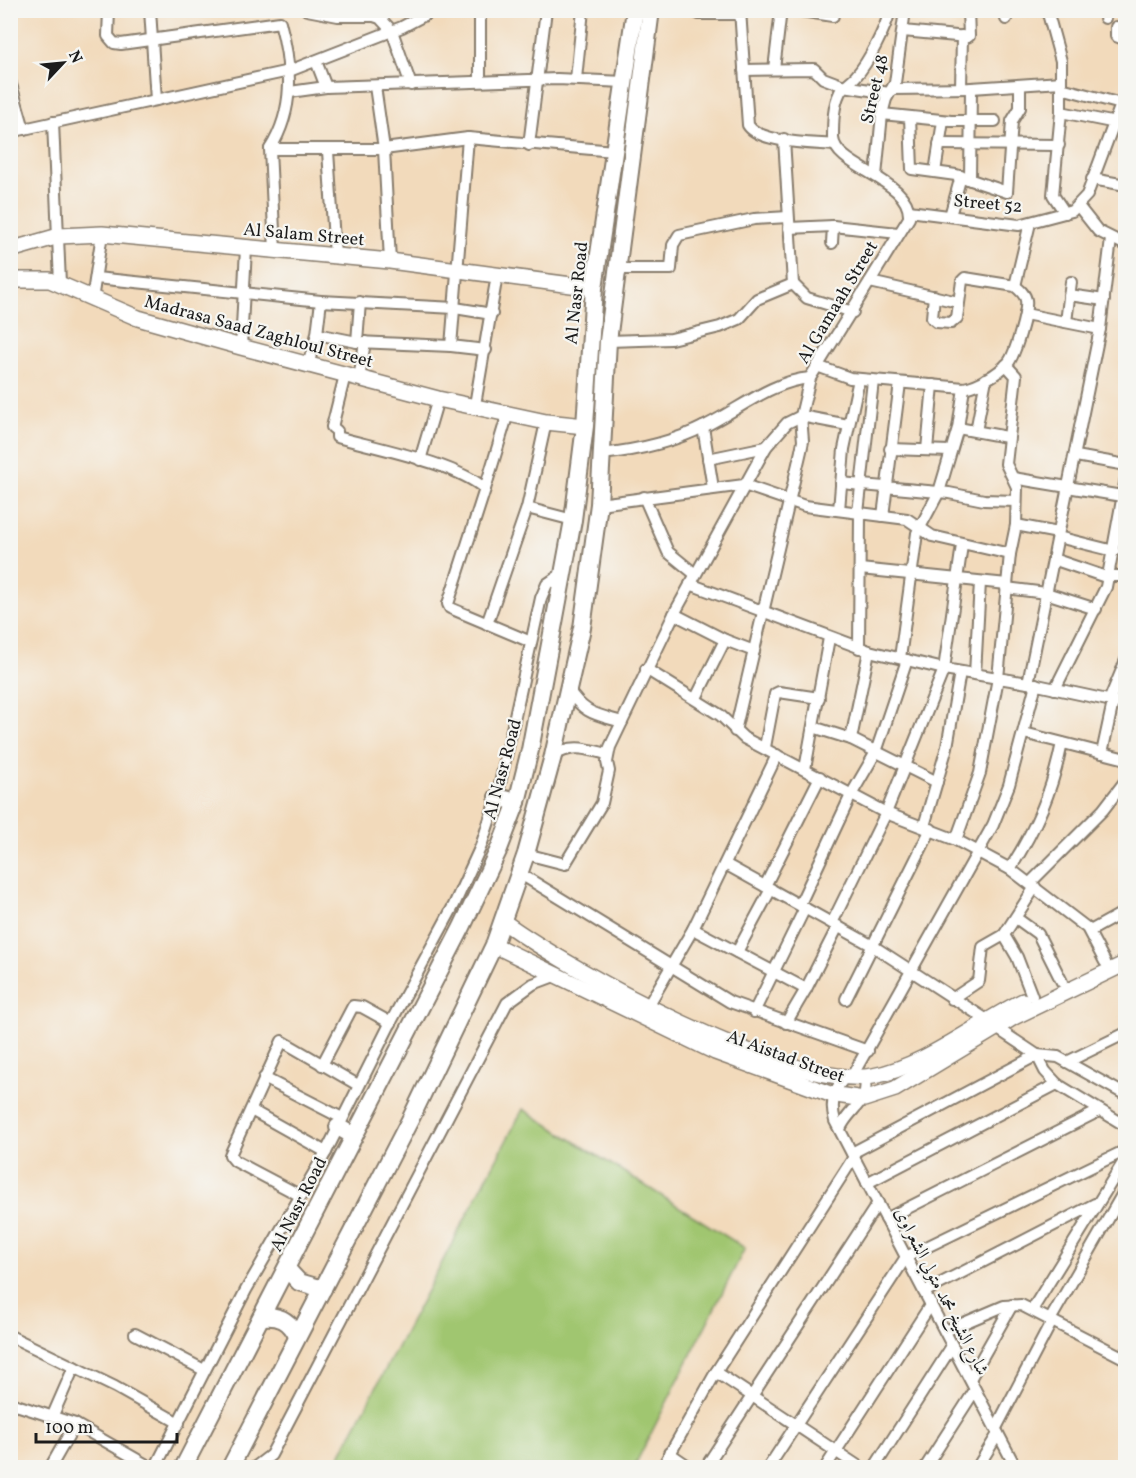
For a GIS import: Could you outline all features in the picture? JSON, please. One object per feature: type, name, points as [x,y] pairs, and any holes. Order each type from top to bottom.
[{"type":"main road","name":"Al Nasr Road","points":[[183,1467],[263,1317],[462,927],[499,849],[516,802],[547,662],[573,520],[585,426],[594,288],[635,10]]},
{"type":"main road","name":"Al Nasr Road","points":[[230,1467],[411,1118],[494,945],[504,922],[526,854],[553,756],[582,628],[599,504],[608,340],[651,10]]},
{"type":"main road","name":"Al Salam Street","points":[[10,250],[59,236],[102,234],[390,261],[594,288]]},
{"type":"main road","points":[[10,280],[50,280],[60,283]]},
{"type":"main road","name":"Madrasa Saad Zaghloul Street","points":[[60,283],[92,300],[138,318],[241,347],[438,399],[475,405],[546,422],[585,426]]},
{"type":"main road","points":[[554,623],[560,632],[569,635],[582,628]]},
{"type":"main road","points":[[547,662],[562,659],[573,670]]},
{"type":"main road","points":[[497,797],[516,802]]},
{"type":"main road","name":"Al Aistad Street","points":[[504,922],[566,963],[648,1006],[767,1057],[853,1077],[881,1074],[911,1062],[1125,963]]},
{"type":"main road","name":"Al Aistad Street","points":[[494,945],[715,1052],[834,1095],[864,1099],[895,1089],[1032,996],[1125,952]]},
{"type":"main road","points":[[340,1123],[354,1136]]},
{"type":"main road","points":[[287,1269],[298,1282],[323,1289]]},
{"type":"main road","points":[[263,1317],[280,1318],[293,1328],[297,1336]]},
{"type":"street","points":[[109,10],[108,36],[111,40],[121,44],[279,16],[289,71],[290,92],[285,121],[270,149],[275,250]]},
{"type":"street","points":[[150,10],[150,39],[156,100]]},
{"type":"street","points":[[307,10],[353,18],[374,16],[392,31],[411,85]]},
{"type":"street","points":[[10,132],[289,71],[392,31],[434,10]]},
{"type":"street","points":[[480,10],[480,81]]},
{"type":"street","points":[[529,145],[546,10]]},
{"type":"street","points":[[576,79],[583,10]]},
{"type":"street","points":[[692,10],[699,14],[739,12],[748,125],[757,135],[834,145],[845,156],[876,176],[904,199],[909,211]]},
{"type":"street","points":[[774,69],[781,10]]},
{"type":"street","points":[[795,10],[834,16]]},
{"type":"street","points":[[834,145],[834,110],[844,86],[862,67],[886,25],[890,10]]},
{"type":"street","name":"Street 48","points":[[876,176],[882,114],[891,91],[905,10]]},
{"type":"street","points":[[950,216],[965,178],[970,145],[971,122],[966,88],[968,10]]},
{"type":"street","points":[[1047,10],[1060,54],[1061,112],[1053,195],[1065,213]]},
{"type":"street","points":[[1116,27],[1116,36],[1125,40]]},
{"type":"street","points":[[903,31],[966,36]]},
{"type":"street","points":[[316,61],[326,87]]},
{"type":"street","points":[[744,70],[814,69],[823,78],[844,86],[891,91],[1061,85],[1123,105]]},
{"type":"street","points":[[290,92],[326,87],[480,81],[576,79],[624,82]]},
{"type":"street","points":[[10,81],[24,129]]},
{"type":"street","points":[[375,86],[384,148],[390,261]]},
{"type":"street","points":[[910,117],[911,167],[914,170],[965,178],[1007,192],[1012,121],[1020,108],[1020,86]]},
{"type":"street","points":[[1125,91],[1123,105],[1112,121],[1087,195],[1079,207],[1098,231],[1125,245]]},
{"type":"street","points":[[1061,112],[1125,125]]},
{"type":"street","points":[[882,114],[943,121],[995,121]]},
{"type":"street","points":[[934,172],[943,121]]},
{"type":"street","points":[[53,122],[60,283]]},
{"type":"street","points":[[270,149],[303,148],[328,151],[384,148],[468,138],[614,151]]},
{"type":"street","points":[[451,346],[468,138]]},
{"type":"street","points":[[784,139],[793,284],[807,298],[853,312]]},
{"type":"street","points":[[939,144],[1059,145]]},
{"type":"street","points":[[328,151],[335,256]]},
{"type":"street","points":[[1092,179],[1125,185]]},
{"type":"street","name":"Street 52","points":[[909,211],[1003,223],[1030,223],[1079,207]]},
{"type":"street","name":"Al Gamaah Street","points":[[735,731],[803,441],[801,416],[810,378],[853,312],[909,218],[909,211]]},
{"type":"street","points":[[618,268],[671,269],[673,245],[679,235],[754,219],[898,233]]},
{"type":"street","points":[[1015,286],[1030,223]]},
{"type":"street","points":[[832,243],[833,226]]},
{"type":"street","points":[[92,300],[102,234]]},
{"type":"street","points":[[834,1095],[853,1077],[910,970],[980,852],[1002,806],[1024,733],[1046,593],[1076,456],[1100,329],[1111,239]]},
{"type":"street","points":[[241,347],[246,248]]},
{"type":"street","points":[[475,405],[497,275]]},
{"type":"street","points":[[96,278],[321,301],[455,308],[492,314]]},
{"type":"street","points":[[817,366],[842,376],[859,379],[964,388],[986,379],[1006,365],[1013,355],[1025,314],[1025,297],[1015,286],[965,278],[962,281],[958,302],[957,320],[937,322],[932,315],[934,296]]},
{"type":"street","points":[[870,282],[958,302]]},
{"type":"street","points":[[1066,322],[1071,282]]},
{"type":"street","points":[[608,340],[671,339],[720,327],[739,318],[758,299],[793,284]]},
{"type":"street","points":[[1069,295],[1104,300]]},
{"type":"street","points":[[308,365],[317,334],[321,301]]},
{"type":"street","points":[[360,302],[361,342],[352,377],[332,427],[337,430],[337,437],[420,460],[467,477],[485,489]]},
{"type":"street","points":[[1025,314],[1100,329]]},
{"type":"street","points":[[317,334],[361,342],[486,350]]},
{"type":"street","points":[[956,840],[980,773],[999,678],[1010,555],[1016,525],[1017,487],[1006,464],[1007,437],[1016,376],[1006,365]]},
{"type":"street","points":[[602,454],[652,447],[703,427],[774,388],[810,378]]},
{"type":"street","points":[[839,510],[848,425],[859,379]]},
{"type":"street","points":[[976,431],[986,379]]},
{"type":"street","points":[[851,739],[864,649],[859,513],[873,381]]},
{"type":"street","points":[[883,516],[900,383]]},
{"type":"street","points":[[927,450],[933,385]]},
{"type":"street","points":[[754,1012],[851,795],[876,753],[903,659],[920,526],[939,492],[958,428],[964,388]]},
{"type":"street","points":[[420,460],[438,399]]},
{"type":"street","points":[[508,413],[448,604],[450,608],[531,642]]},
{"type":"street","points":[[526,854],[565,864],[602,803],[609,771],[608,754],[646,669],[766,447],[787,423],[801,416],[848,425]]},
{"type":"street","points":[[487,624],[527,508],[546,422]]},
{"type":"street","points":[[703,427],[712,488]]},
{"type":"street","points":[[958,428],[1007,437]]},
{"type":"street","points":[[708,459],[766,447]]},
{"type":"street","points":[[890,449],[950,451]]},
{"type":"street","points":[[1076,456],[1125,465]]},
{"type":"street","points":[[1013,478],[1122,496]]},
{"type":"street","points":[[1055,689],[1110,577],[1125,478]]},
{"type":"street","points":[[841,483],[860,487],[939,492],[984,500],[1016,501]]},
{"type":"street","points":[[599,504],[744,485],[789,503],[907,519],[920,526],[927,534],[962,545],[1010,555]]},
{"type":"street","points":[[644,497],[668,552],[693,579],[764,612],[829,638],[903,659],[1125,704]]},
{"type":"street","points":[[527,508],[573,520]]},
{"type":"street","points":[[1016,525],[1114,551]]},
{"type":"street","points":[[786,1023],[806,989],[886,813],[944,669],[962,545]]},
{"type":"street","points":[[1053,559],[1110,577],[1125,576]]},
{"type":"street","points":[[860,569],[913,573],[955,581],[1007,586],[1046,593],[1096,609]]},
{"type":"street","points":[[10,1404],[53,1415],[75,1424],[154,1467],[179,1423],[204,1370],[326,1152],[358,1085],[454,905],[481,846],[497,797],[541,598],[547,584],[563,573]]},
{"type":"street","points":[[975,674],[980,582]]},
{"type":"street","points":[[674,614],[725,640],[754,651]]},
{"type":"street","points":[[805,769],[829,638]]},
{"type":"street","points":[[696,698],[725,640]]},
{"type":"street","points":[[1102,753],[1111,702],[1125,660]]},
{"type":"street","points":[[646,669],[696,698],[720,715],[735,731],[777,755],[886,813],[956,840],[1010,869],[1090,931],[1105,962]]},
{"type":"street","points":[[846,999],[928,828],[947,747],[960,672]]},
{"type":"street","points":[[568,689],[580,707],[588,712],[622,722]]},
{"type":"street","points":[[765,747],[775,694],[779,692],[819,698]]},
{"type":"street","points":[[813,727],[851,739],[937,782]]},
{"type":"street","points":[[1024,733],[1125,759]]},
{"type":"street","points":[[1010,869],[1034,830],[1046,803],[1062,743]]},
{"type":"street","points":[[553,756],[561,750],[578,747],[608,754]]},
{"type":"street","points":[[648,1006],[693,929],[777,755]]},
{"type":"street","points":[[737,952],[820,777]]},
{"type":"street","points":[[952,999],[979,981],[983,947],[1004,934],[1016,918],[1033,885],[1103,810],[1125,780]]},
{"type":"street","points":[[725,864],[835,924],[910,970],[1038,1055],[1045,1071],[1057,1084],[1125,1126]]},
{"type":"street","points":[[519,873],[673,965],[730,1002],[868,1051]]},
{"type":"street","points":[[1090,931],[1125,911]]},
{"type":"street","points":[[1016,918],[1038,934],[1046,945],[1062,982]]},
{"type":"street","points":[[693,929],[806,989]]},
{"type":"street","points":[[1004,934],[1017,957],[1032,996]]},
{"type":"street","points":[[254,1467],[271,1455],[507,1003],[533,984],[557,975]]},
{"type":"street","points":[[322,1065],[353,1006],[362,1007],[391,1023]]},
{"type":"street","points":[[1067,1062],[1125,1033]]},
{"type":"street","points":[[301,1196],[231,1158],[231,1152],[282,1041],[358,1085]]},
{"type":"street","points":[[662,1467],[716,1372],[853,1155],[1038,1055],[1053,1055],[1125,1095]]},
{"type":"street","points":[[840,1130],[847,1115],[864,1099],[867,1088],[853,1077]]},
{"type":"street","points":[[264,1078],[340,1123]]},
{"type":"street","points":[[867,1183],[1057,1084]]},
{"type":"street","name":"شارع الشيخ محمد متولي الشعراوى","points":[[834,1095],[832,1111],[840,1130],[1016,1467]]},
{"type":"street","points":[[251,1110],[326,1152]]},
{"type":"street","points":[[886,1219],[1100,1111]]},
{"type":"street","points":[[768,1467],[906,1257],[1125,1150]]},
{"type":"street","points":[[1032,1310],[1125,1158]]},
{"type":"street","points":[[977,1467],[1051,1321],[1125,1188]]},
{"type":"street","points":[[705,1467],[878,1203]]},
{"type":"street","points":[[924,1292],[1095,1204]]},
{"type":"street","points":[[825,1467],[931,1304]]},
{"type":"street","points":[[945,1331],[1012,1305],[1021,1305],[1125,1359]]},
{"type":"street","points":[[969,1379],[1012,1305]]},
{"type":"street","points":[[135,1335],[204,1370]]},
{"type":"street","points":[[10,1336],[179,1423]]},
{"type":"street","points":[[874,1467],[952,1346]]},
{"type":"street","points":[[53,1415],[74,1367]]},
{"type":"street","points":[[716,1372],[861,1467]]},
{"type":"street","points":[[925,1467],[975,1390]]},
{"type":"street","points":[[50,1467],[75,1424]]},
{"type":"street","points":[[669,1453],[691,1467]]},
{"type":"street","points":[[10,1464],[17,1467]]},
{"type":"green space","points":[[523,1109],[745,1248],[634,1467],[339,1467],[335,1465]]}]
